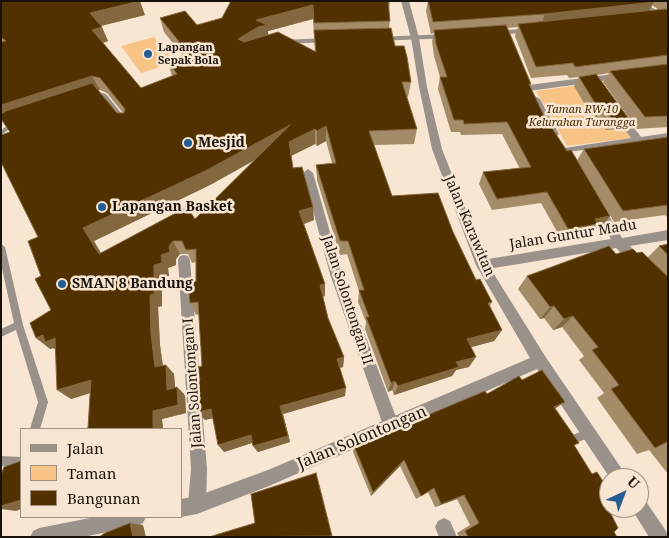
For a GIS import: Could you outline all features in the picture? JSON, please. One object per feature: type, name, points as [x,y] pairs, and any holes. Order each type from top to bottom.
[{"type":"street","name":"Jalan Karawitan","points":[[405,1],[415,38],[423,87],[437,149],[482,264],[540,361],[613,468]]},
{"type":"street","points":[[637,1],[668,21]]},
{"type":"street","points":[[644,18],[659,16]]},
{"type":"street","points":[[488,33],[508,36],[541,29]]},
{"type":"street","points":[[368,39],[460,35]]},
{"type":"street","points":[[269,44],[340,40]]},
{"type":"street","points":[[632,75],[598,84],[528,84],[566,155],[638,140],[668,136]]},
{"type":"street","points":[[611,103],[638,140]]},
{"type":"street","name":"Jalan Solontongan II","points":[[308,173],[336,274],[391,425]]},
{"type":"street","points":[[592,198],[620,244],[650,275]]},
{"type":"street","name":"Jalan Guntur Madu","points":[[482,264],[668,236]]},
{"type":"street","name":"Jalan Solontongan I","points":[[184,260],[199,469],[189,506]]},
{"type":"street","name":"Jalan Solontongan","points":[[189,506],[269,478],[540,361]]},
{"type":"street","points":[[39,537],[133,518]]},
{"type":"street","points":[[647,518],[660,537]]},
{"type":"lane","points":[[89,97],[102,94],[128,125]]},
{"type":"lane","points":[[1,133],[20,121]]},
{"type":"lane","points":[[1,247],[19,325],[44,402],[35,428]]},
{"type":"lane","points":[[1,333],[19,325]]},
{"type":"lane","points":[[568,441],[590,433]]},
{"type":"lane","points":[[1,461],[20,461]]},
{"type":"lane","points":[[14,477],[20,463]]},
{"type":"green space","name":"Lapangan Sepak Bola","points":[[154,37],[175,62],[141,73],[121,46]]},
{"type":"green space","name":"Taman RW 10 Kelurahan Turangga","points":[[593,83],[631,138],[567,146],[536,91]]},
{"type":"building","points":[[1,1],[140,1],[90,13],[102,27],[92,30],[141,88],[177,74],[167,60],[189,54],[160,18],[185,11],[197,25],[222,18],[231,1],[388,1],[390,21],[314,23],[313,5],[256,20],[267,25],[258,27],[238,39],[244,42],[278,32],[316,52],[314,30],[391,28],[395,46],[404,46],[407,57],[411,82],[402,82],[417,129],[369,131],[392,196],[438,193],[453,232],[476,280],[480,279],[492,302],[488,303],[502,330],[467,339],[476,357],[456,362],[459,367],[398,386],[395,381],[391,383],[366,317],[369,317],[359,290],[364,290],[348,241],[340,241],[316,165],[336,163],[326,126],[317,131],[315,129],[289,142],[293,168],[302,167],[313,207],[299,211],[325,284],[320,285],[328,318],[344,357],[337,359],[346,388],[280,406],[288,436],[253,446],[251,435],[218,445],[211,409],[198,412],[195,381],[200,380],[198,367],[202,366],[198,302],[190,303],[188,283],[196,281],[196,249],[186,250],[182,241],[173,241],[169,246],[170,252],[161,255],[162,263],[154,265],[154,294],[150,295],[151,334],[155,367],[166,365],[167,390],[177,387],[178,405],[153,411],[153,428],[88,428],[91,380],[57,390],[55,338],[45,342],[43,335],[36,338],[30,323],[51,310],[35,279],[41,276],[28,241],[38,237],[1,162],[1,135],[10,132],[1,119],[1,114],[92,83],[117,113],[124,113],[125,109],[100,78],[92,76],[1,105],[1,42],[6,41],[1,37]],"holes":[[[290,125],[195,219],[187,207],[99,254],[83,228],[205,171]]]},
{"type":"building","points":[[428,1],[654,2],[545,14],[433,22]]},
{"type":"building","points":[[668,10],[668,55],[575,67],[573,63],[536,67],[518,24]]},
{"type":"building","points":[[506,25],[531,84],[529,84],[544,116],[567,151],[571,150],[610,216],[595,219],[598,224],[568,229],[547,192],[497,199],[483,172],[531,167],[507,122],[464,124],[463,120],[454,120],[440,77],[447,77],[436,44],[434,30]]},
{"type":"building","points":[[668,64],[668,116],[645,117],[610,71]]},
{"type":"building","points":[[596,74],[629,119],[612,120],[602,108],[598,108],[579,77]]},
{"type":"building","points":[[668,137],[668,205],[623,211],[584,149]]},
{"type":"building","points":[[668,244],[668,255],[659,246]]},
{"type":"building","points":[[609,246],[616,254],[633,249],[637,253],[642,252],[668,277],[668,443],[655,448],[611,389],[619,385],[592,350],[598,347],[573,316],[564,319],[554,306],[550,307],[527,276]]},
{"type":"building","points":[[542,370],[565,402],[554,407],[579,443],[574,445],[592,474],[597,472],[599,475],[599,518],[613,518],[618,528],[614,532],[617,537],[468,537],[465,531],[479,523],[464,495],[441,504],[434,488],[421,496],[404,460],[373,492],[354,446],[485,391],[487,394],[519,376],[522,380]]},
{"type":"building","points":[[20,461],[20,500],[1,506],[1,475],[4,467]]},
{"type":"building","points":[[316,473],[332,536],[209,537],[255,523],[251,494]]},
{"type":"building","points":[[130,523],[133,537],[99,537],[105,533]]},
{"type":"place","name":"Lapangan Sepak Bola","points":[[148,54]]},
{"type":"place","name":"Mesjid","points":[[188,143]]},
{"type":"place","name":"Lapangan Basket","points":[[102,207]]},
{"type":"place","name":"SMAN 8 Bandung","points":[[62,284]]}]
